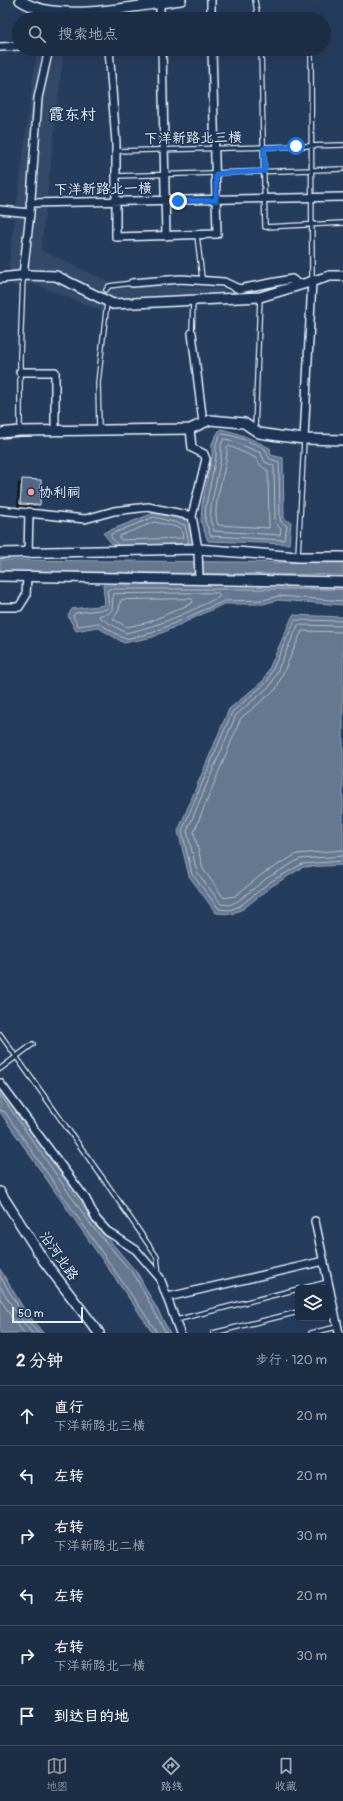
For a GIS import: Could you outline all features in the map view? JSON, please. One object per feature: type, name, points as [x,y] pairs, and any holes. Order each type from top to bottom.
[{"type":"street","points":[[20,0],[28,6],[43,12]]},
{"type":"street","points":[[83,12],[126,4],[160,3],[182,0]]},
{"type":"street","points":[[211,0],[211,12]]},
{"type":"street","points":[[160,3],[160,12]]},
{"type":"street","points":[[0,47],[12,46]]},
{"type":"street","points":[[23,275],[30,213],[38,98],[47,56]]},
{"type":"street","points":[[109,56],[116,151],[116,237],[217,234],[212,56]]},
{"type":"street","points":[[162,56],[166,236]]},
{"type":"street","name":"下洋新路北一横","points":[[30,203],[343,197]]},
{"type":"street","points":[[0,210],[30,213]]},
{"type":"street","points":[[0,278],[23,275],[56,276],[113,304],[260,297],[330,276],[343,276]]},
{"type":"street","points":[[132,283],[181,279],[224,282],[239,289],[292,279],[300,285]]},
{"type":"street","points":[[304,439],[312,281]]},
{"type":"street","points":[[192,333],[203,423]]},
{"type":"street","points":[[20,372],[54,372],[55,430]]},
{"type":"street","points":[[0,433],[55,430],[190,429],[210,420],[244,423],[259,433],[304,439],[343,440]]},
{"type":"street","points":[[190,429],[192,448],[204,454],[206,459],[192,516],[198,549],[199,579]]},
{"type":"street","points":[[0,510],[85,519],[114,511],[148,507],[192,516]]},
{"type":"street","points":[[28,554],[29,512]]},
{"type":"street","points":[[0,553],[28,554],[198,549],[298,557],[343,557]]},
{"type":"street","points":[[0,576],[343,582]]},
{"type":"street","points":[[0,607],[19,607],[26,596],[27,576]]},
{"type":"street","points":[[0,1083],[86,1199],[96,1219],[107,1231],[136,1250],[160,1278],[180,1333]]},
{"type":"street","name":"沿河北路","points":[[0,1192],[44,1262],[99,1333]]},
{"type":"street","points":[[315,1221],[328,1285]]},
{"type":"street","points":[[168,1297],[324,1262]]},
{"type":"street","points":[[331,1304],[339,1330]]},
{"type":"lane","points":[[254,0],[257,12]]},
{"type":"lane","points":[[262,56],[266,199],[265,227],[343,223]]},
{"type":"lane","points":[[311,56],[312,281]]},
{"type":"lane","name":"下洋新路北三横","points":[[116,151],[343,145]]},
{"type":"lane","points":[[116,176],[343,169]]},
{"type":"lane","points":[[197,235],[202,278]]},
{"type":"lane","points":[[20,431],[23,275]]},
{"type":"lane","points":[[106,290],[109,286],[132,283]]},
{"type":"lane","points":[[254,430],[260,297]]},
{"type":"lane","points":[[192,333],[193,300]]},
{"type":"lane","points":[[99,430],[98,383],[107,301]]},
{"type":"lane","points":[[298,557],[304,439]]},
{"type":"lane","points":[[0,1034],[157,1257],[160,1278]]},
{"type":"lane","points":[[0,1069],[33,1044]]},
{"type":"lane","points":[[316,1285],[328,1282]]},
{"type":"lane","points":[[176,1320],[295,1290]]},
{"type":"lane","points":[[213,1333],[295,1313]]},
{"type":"lane","points":[[311,1333],[339,1330]]},
{"type":"shaded area","points":[[36,56],[63,56],[41,250],[109,282],[225,289],[227,306],[101,311],[35,284],[13,286],[9,264]]},
{"type":"water","points":[[220,429],[251,439],[270,448],[271,455],[283,458],[284,519],[291,522],[289,544],[208,541],[201,522],[202,504],[212,456],[212,443]]},
{"type":"water","points":[[154,513],[189,520],[194,543],[192,547],[117,550],[103,533]]},
{"type":"water","points":[[0,560],[343,563],[343,575],[0,571]]},
{"type":"water","points":[[103,585],[343,585],[343,605],[278,600],[263,604],[224,604],[153,637],[124,643],[97,627],[76,631],[68,616],[72,609],[105,605]]},
{"type":"water","points":[[293,615],[343,617],[343,865],[303,867],[272,886],[243,909],[231,914],[216,913],[189,876],[178,831],[229,709],[264,680]]},
{"type":"water","points":[[0,1087],[95,1223],[138,1274],[170,1333],[153,1333],[11,1128],[0,1112]]},
{"type":"water","points":[[0,1269],[24,1309],[43,1333],[0,1333]]},
{"type":"building","name":"协利祠","points":[[22,479],[41,480],[40,505],[20,504]]},
{"type":"place","name":"协利祠","points":[[31,492]]},
{"type":"district","name":"霞东村","points":[[72,115]]},
{"type":"route","points":[[178,201],[216,200],[216,174],[265,171],[264,148],[296,146]]}]
